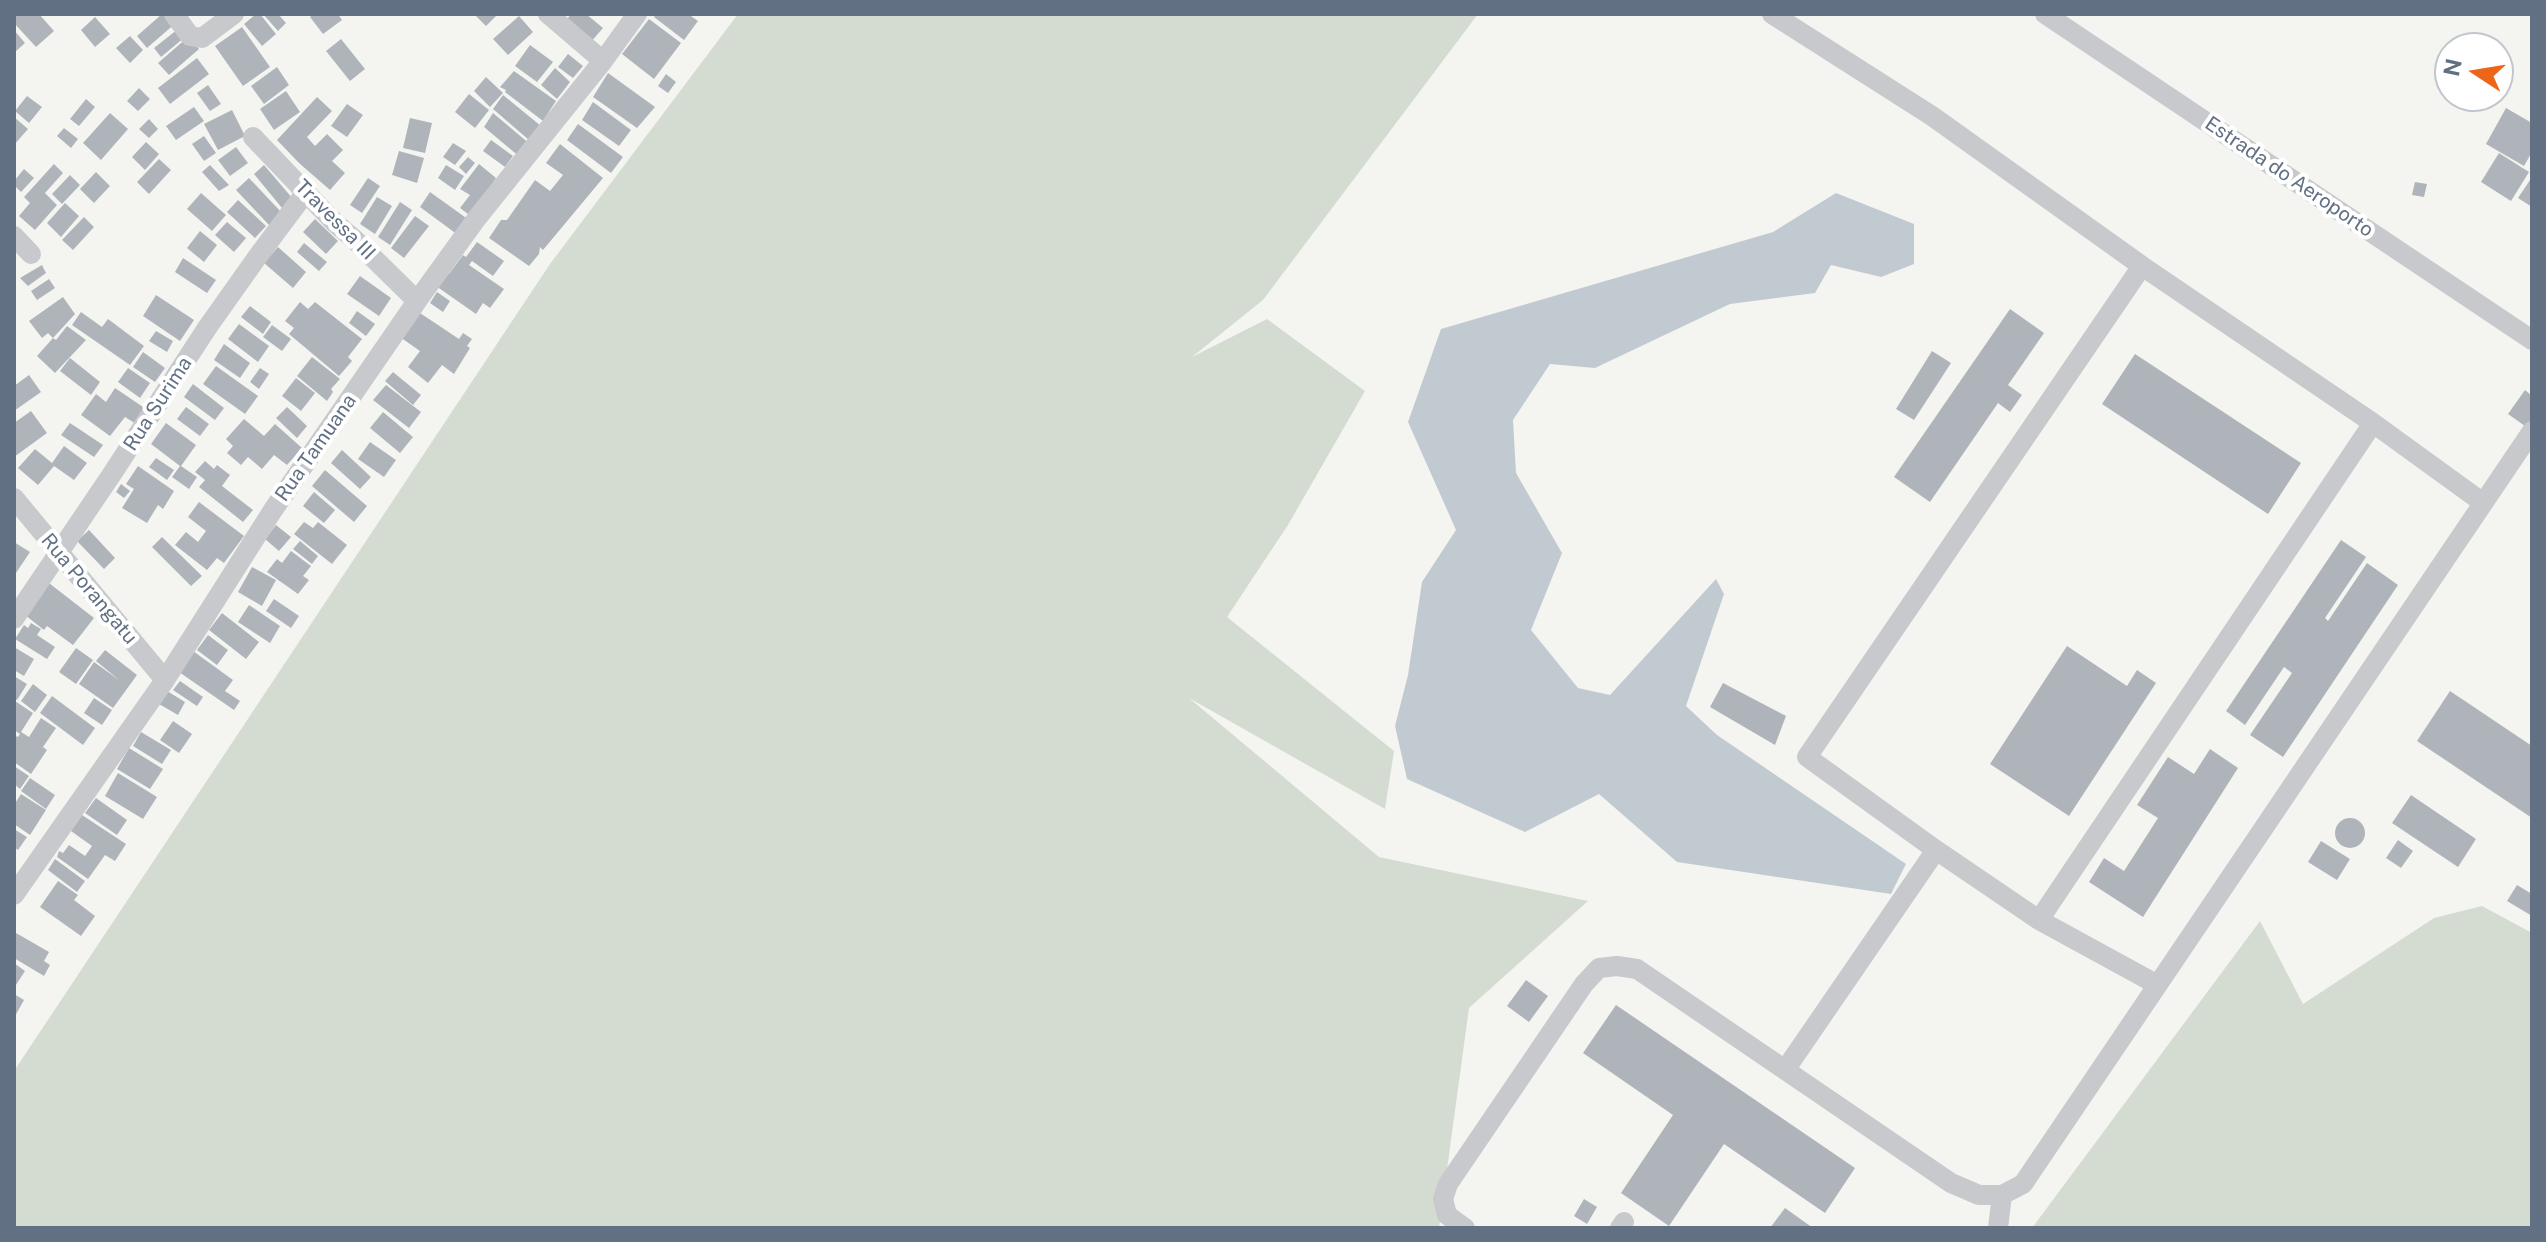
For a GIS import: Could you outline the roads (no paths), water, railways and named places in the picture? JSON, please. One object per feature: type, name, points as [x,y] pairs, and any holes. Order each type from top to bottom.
[{"type":"street","points":[[174,14],[190,36],[202,38],[234,14]]},
{"type":"street","points":[[548,14],[603,61]]},
{"type":"street","name":"Rua Tamuana","points":[[14,895],[165,680],[273,510],[417,301],[477,218],[637,14]]},
{"type":"street","points":[[1772,14],[1932,116],[2482,502]]},
{"type":"street","name":"Estrada do Aeroporto","points":[[2045,14],[2532,340]]},
{"type":"street","name":"Travessa III","points":[[253,137],[335,223],[417,301]]},
{"type":"street","name":"Rua Surima","points":[[14,619],[207,328],[306,192]]},
{"type":"street","points":[[14,236],[31,254]]},
{"type":"street","points":[[2142,266],[1807,757],[2039,920],[2156,984]]},
{"type":"street","points":[[2039,920],[2373,423]]},
{"type":"street","points":[[1465,1228],[1447,1215],[1443,1199],[1448,1184],[1584,984],[1599,968],[1617,966],[1637,969],[1951,1183],[1979,1195],[2002,1195],[2023,1184],[2532,431]]},
{"type":"street","name":"Rua Porangatu","points":[[14,498],[165,680]]},
{"type":"street","points":[[1785,1070],[1936,850]]},
{"type":"street","points":[[1998,1228],[2002,1195]]}]
